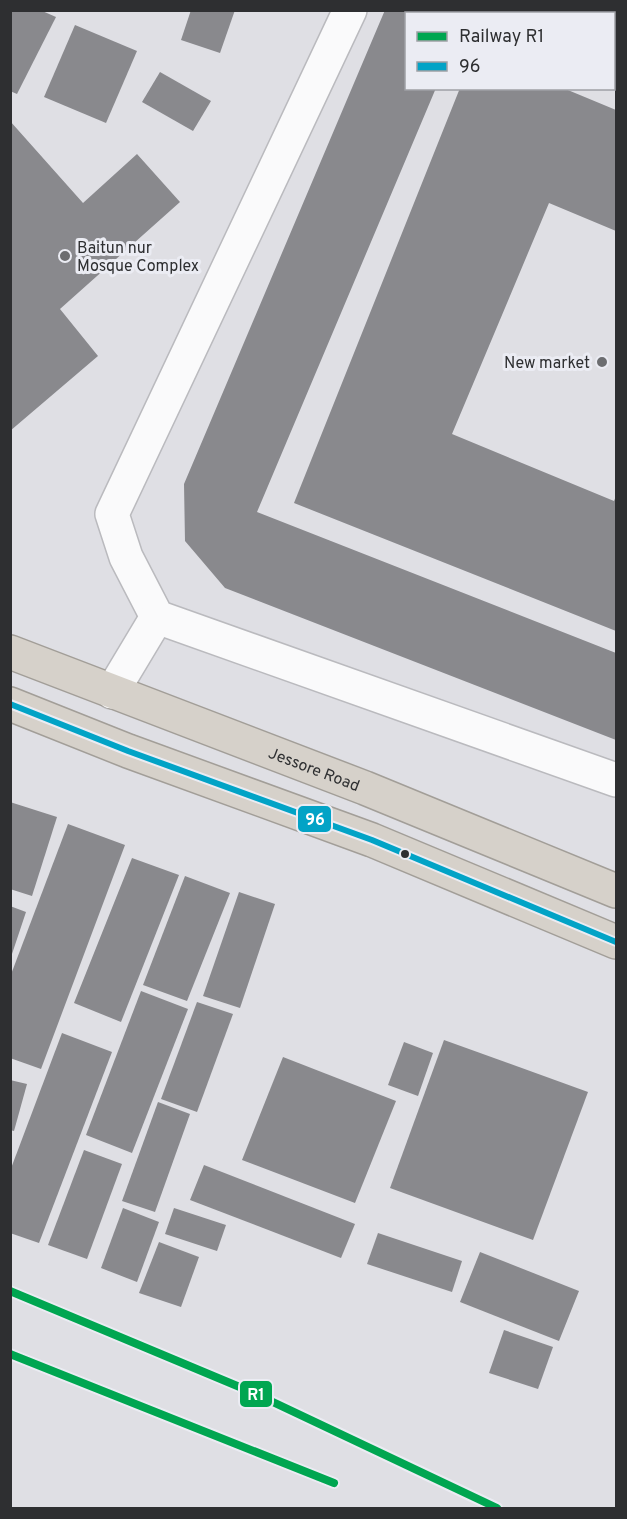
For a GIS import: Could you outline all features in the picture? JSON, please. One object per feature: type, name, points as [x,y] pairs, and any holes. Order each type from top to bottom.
[{"type":"highway","name":"Jessore Road","points":[[10,652],[365,788],[616,891]]},
{"type":"highway","points":[[10,704],[128,751],[372,840],[616,942]]},
{"type":"street","points":[[350,10],[112,514],[126,557],[157,617],[616,780]]},
{"type":"street","points":[[112,692],[157,617]]},
{"type":"building","points":[[10,10],[40,10],[56,17],[17,94],[10,91]]},
{"type":"building","points":[[191,10],[235,10],[220,53],[181,40]]},
{"type":"building","points":[[385,10],[469,10],[468,12],[405,12],[405,90],[435,90],[257,512],[616,653],[616,740],[225,588],[185,541],[184,484]]},
{"type":"building","points":[[511,10],[616,10],[616,55],[615,12],[514,12]]},
{"type":"building","points":[[75,25],[137,51],[106,123],[44,97]]},
{"type":"building","points":[[160,72],[211,101],[193,131],[142,102]]},
{"type":"building","points":[[459,90],[568,90],[616,110],[616,231],[549,203],[452,434],[614,501],[616,496],[616,631],[294,503]]},
{"type":"building","name":"Baitun nur Mosque Complex","points":[[10,121],[83,203],[137,154],[180,202],[60,309],[98,356],[10,431]]},
{"type":"building","points":[[10,802],[57,817],[32,896],[10,889]]},
{"type":"building","points":[[68,824],[125,845],[41,1069],[10,1058],[10,977]]},
{"type":"building","points":[[132,858],[179,875],[121,1022],[74,1003]]},
{"type":"building","points":[[185,876],[230,893],[187,1001],[143,985]]},
{"type":"building","points":[[239,892],[275,904],[240,1008],[203,996]]},
{"type":"building","points":[[10,906],[26,912],[11,957],[10,957]]},
{"type":"building","points":[[141,991],[188,1009],[132,1153],[86,1135]]},
{"type":"building","points":[[197,1002],[233,1014],[197,1112],[161,1099]]},
{"type":"building","points":[[62,1033],[112,1052],[39,1243],[10,1233],[10,1171]]},
{"type":"building","points":[[444,1040],[588,1092],[533,1240],[390,1188]]},
{"type":"building","points":[[404,1042],[433,1053],[418,1096],[388,1085]]},
{"type":"building","points":[[283,1057],[396,1101],[355,1203],[242,1160]]},
{"type":"building","points":[[10,1080],[27,1084],[14,1131],[10,1130]]},
{"type":"building","points":[[158,1102],[190,1114],[155,1212],[122,1201]]},
{"type":"building","points":[[84,1150],[122,1164],[87,1259],[48,1245]]},
{"type":"building","points":[[204,1165],[355,1224],[341,1258],[190,1200]]},
{"type":"building","points":[[123,1208],[159,1222],[137,1282],[101,1268]]},
{"type":"building","points":[[174,1208],[226,1225],[217,1251],[165,1234]]},
{"type":"building","points":[[378,1233],[462,1261],[452,1292],[367,1264]]},
{"type":"building","points":[[159,1242],[199,1257],[181,1307],[139,1293]]},
{"type":"building","points":[[480,1252],[579,1291],[559,1341],[460,1302]]},
{"type":"building","points":[[504,1330],[553,1347],[538,1389],[489,1373]]},
{"type":"rail line","name":"R1","points":[[10,1291],[254,1393],[497,1508]]},
{"type":"rail line","name":"R1","points":[[10,1354],[334,1483]]},
{"type":"transit line","name":"96","points":[[10,704],[128,751],[372,840],[616,942]]},
{"type":"place","name":"Baitun nur Mosque Complex","points":[[65,256]]},
{"type":"place","name":"New market","points":[[602,362]]}]
